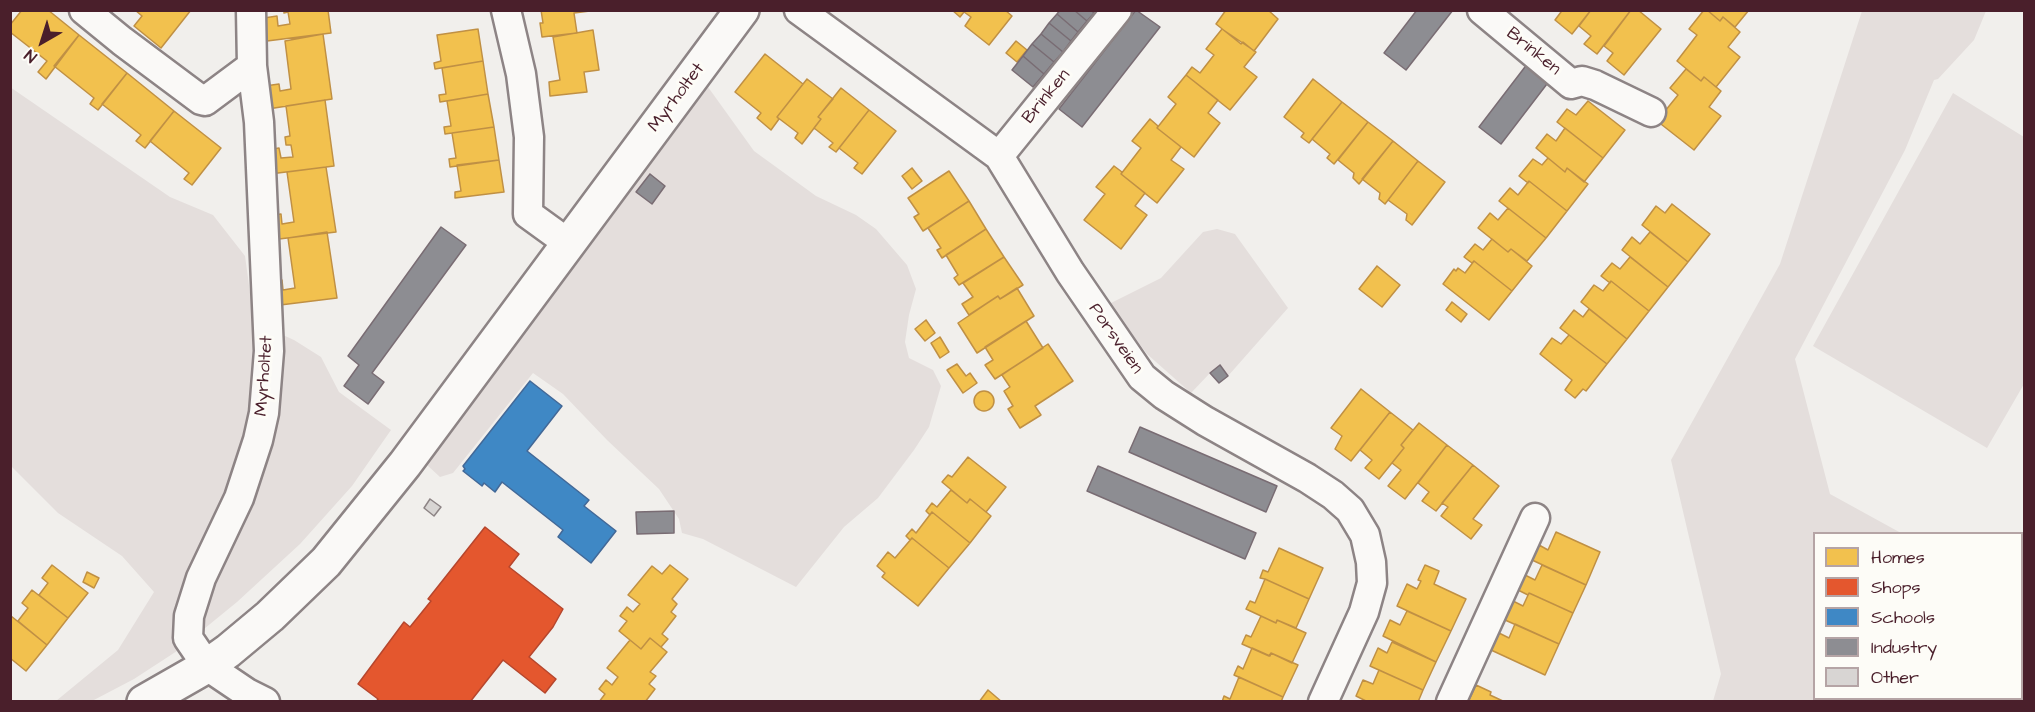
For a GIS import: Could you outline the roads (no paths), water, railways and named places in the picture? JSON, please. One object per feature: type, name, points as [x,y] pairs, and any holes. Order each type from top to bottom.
[{"type":"main road","name":"Myrholtet","points":[[144,702],[207,666],[249,634],[326,562],[346,539],[398,473],[742,10]]},
{"type":"street","points":[[84,10],[201,100],[205,101],[252,66]]},
{"type":"street","name":"Myrholtet","points":[[251,10],[252,66],[259,122],[268,361],[264,413],[258,440],[239,498],[201,578],[189,616],[188,638],[207,666],[247,693],[265,702]]},
{"type":"street","points":[[506,10],[521,74],[529,137],[528,214],[568,243]]},
{"type":"street","name":"Porsveien","points":[[799,10],[999,156],[1070,272],[1142,377],[1164,395],[1333,495],[1350,510],[1365,535],[1371,562],[1372,583],[1364,612],[1323,702]]},
{"type":"street","name":"Brinken","points":[[999,156],[1117,10]]},
{"type":"street","name":"Brinken","points":[[1482,10],[1571,84],[1582,81],[1595,85],[1651,112]]},
{"type":"street","points":[[1451,702],[1535,518]]}]
